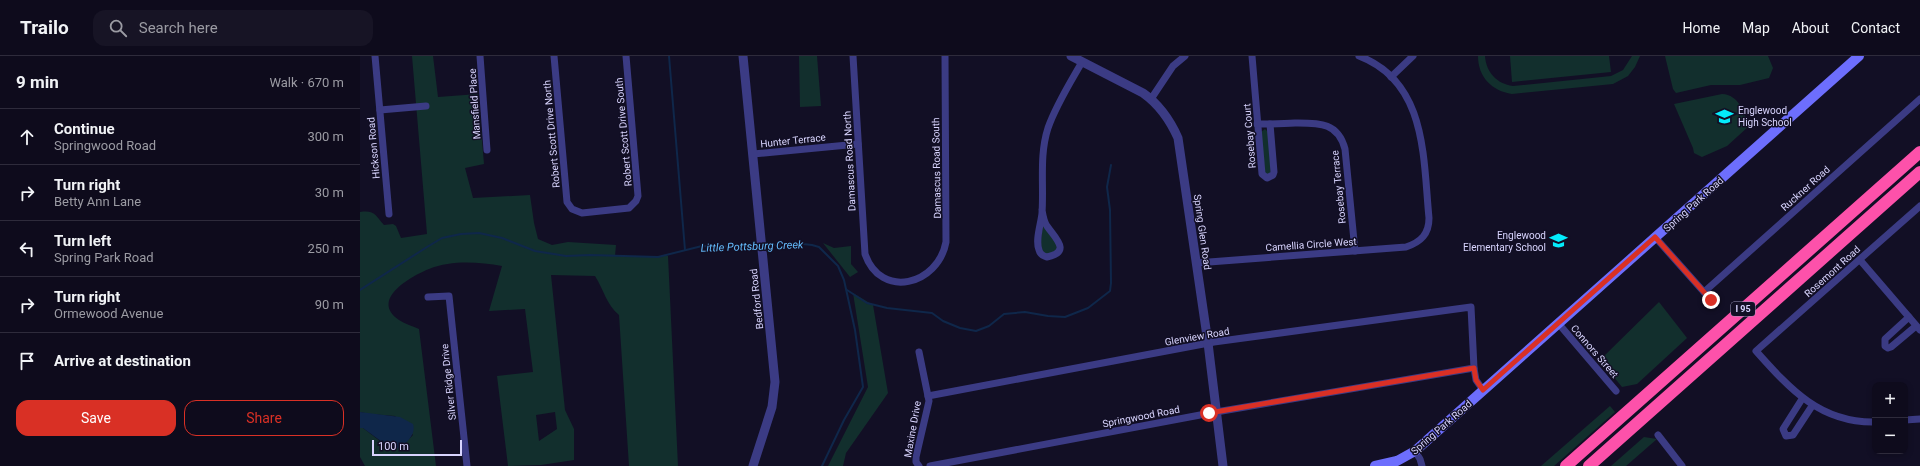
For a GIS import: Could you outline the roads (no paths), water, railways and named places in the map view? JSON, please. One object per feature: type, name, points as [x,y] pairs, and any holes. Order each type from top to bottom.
[{"type":"highway","name":"I 95","points":[[1566,466],[1920,152]]},
{"type":"highway","name":"I 95","points":[[1588,466],[1920,172]]},
{"type":"main road","name":"Spring Park Road","points":[[1375,466],[1397,461],[1415,450],[1859,56]]},
{"type":"street","name":"Hickson Road","points":[[375,56],[389,214]]},
{"type":"street","name":"Mansfield Place","points":[[480,56],[487,150]]},
{"type":"street","name":"Robert Scott Drive North","points":[[554,56],[566,198],[572,209],[582,213],[624,209],[634,204]]},
{"type":"street","name":"Robert Scott Drive South","points":[[626,56],[638,190],[638,196],[634,204]]},
{"type":"street","name":"Bedford Road","points":[[743,56],[775,390],[772,407],[753,466]]},
{"type":"street","name":"Damascus Road North","points":[[853,56],[864,247],[869,263]]},
{"type":"street","name":"Damascus Road South","points":[[869,263],[878,274],[891,281],[911,281],[928,274],[939,262],[944,252],[946,242],[945,56]]},
{"type":"street","name":"Spring Glen Road","points":[[1071,56],[1143,93],[1151,99],[1168,118],[1178,138],[1208,344],[1223,466]]},
{"type":"street","points":[[1151,99],[1173,66],[1185,56]]},
{"type":"street","name":"Rosebay Court","points":[[1252,56],[1262,174],[1267,178],[1273,175],[1274,172],[1270,124]]},
{"type":"street","points":[[1359,56],[1378,66],[1392,77],[1413,56]]},
{"type":"street","points":[[1042,210],[1046,224],[1060,243],[1060,250],[1058,253],[1047,258],[1042,256],[1038,250],[1042,210],[1041,164],[1048,128],[1055,111],[1082,62]]},
{"type":"street","name":"Camellia Circle West","points":[[1196,263],[1406,247],[1415,244],[1424,236],[1429,225],[1429,218],[1422,138],[1418,120],[1405,94],[1392,77]]},
{"type":"street","name":"Ruckner Road","points":[[1704,292],[1920,99]]},
{"type":"street","points":[[380,110],[426,106]]},
{"type":"street","name":"Rosebay Terrace","points":[[1257,124],[1317,123],[1326,125],[1335,131],[1342,139],[1345,150],[1355,251]]},
{"type":"street","name":"Hunter Terrace","points":[[753,154],[858,144]]},
{"type":"street","name":"Rosemont Road","points":[[1802,399],[1783,382],[1756,351],[1919,209]]},
{"type":"street","points":[[1655,237],[1711,300]]},
{"type":"street","points":[[1860,260],[1909,317],[1918,328],[1891,347],[1888,348],[1885,346],[1885,339],[1909,317]]},
{"type":"street","name":"Silver Ridge Drive","points":[[428,297],[449,296],[467,466]]},
{"type":"street","name":"Glenview Road","points":[[928,396],[1208,344],[1471,307],[1474,368]]},
{"type":"street","name":"Connors Street","points":[[1558,324],[1616,391]]},
{"type":"street","name":"Maxine Drive","points":[[918,466],[916,457],[929,401],[919,352]]},
{"type":"street","points":[[1474,368],[1476,380],[1483,390]]},
{"type":"street","name":"Springwood Road","points":[[930,466],[966,463],[1216,412],[1474,368]]},
{"type":"street","points":[[1812,406],[1793,435],[1786,436],[1783,429],[1802,399],[1812,406],[1844,418],[1872,422]]},
{"type":"street","points":[[1908,420],[1920,419]]},
{"type":"street","points":[[1658,435],[1682,466]]},
{"type":"street","points":[[1415,450],[1422,466]]},
{"type":"water","points":[[360,412],[400,417],[413,424],[414,428],[411,437],[401,447],[393,450],[363,428],[360,428]]},
{"type":"waterway","points":[[669,56],[685,250]]},
{"type":"waterway","name":"Little Pottsburg Creek","points":[[847,290],[867,303],[887,308],[932,313],[943,321],[960,328],[976,331],[989,326],[1004,314],[1025,312],[1065,317],[1088,308],[1110,291],[1110,210],[1107,187],[1111,165]]},
{"type":"waterway","name":"Little Pottsburg Creek","points":[[360,290],[442,238],[461,234],[479,233],[502,238],[535,251],[566,256],[590,255],[658,257],[702,246],[759,247]]},
{"type":"waterway","points":[[765,246],[794,243],[819,247],[838,266],[844,280],[855,330],[863,387],[844,420],[822,466]]},
{"type":"place","name":"Englewood High School","points":[[1725,116]]},
{"type":"place","name":"Englewood Elementary School","points":[[1559,241]]}]
